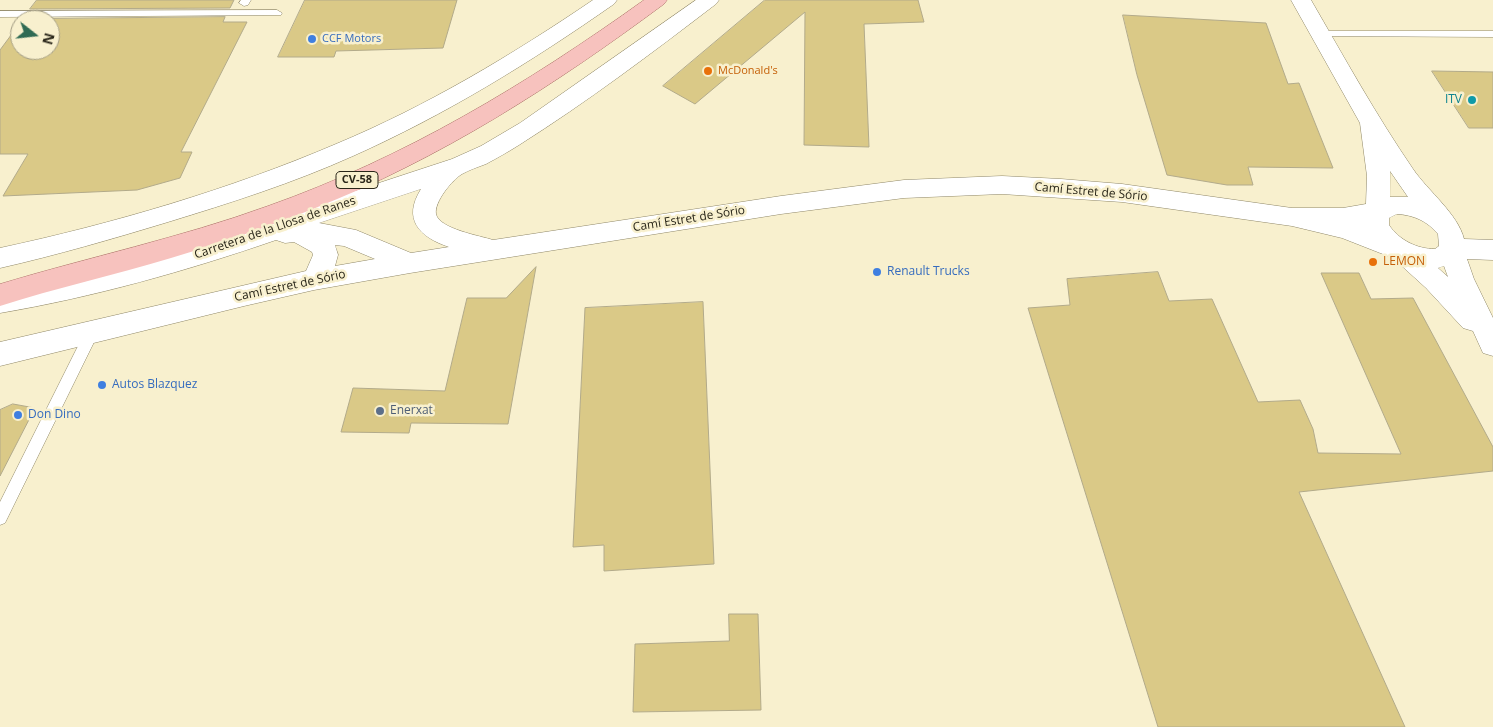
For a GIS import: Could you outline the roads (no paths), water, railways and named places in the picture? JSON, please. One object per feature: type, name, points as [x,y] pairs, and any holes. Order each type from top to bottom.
[{"type":"main road","name":"CV-58","points":[[8,290],[198,240],[320,195],[386,166],[433,143],[527,90],[556,72],[657,0]]},
{"type":"street","points":[[0,258],[43,249],[147,219],[248,187],[306,166],[356,144],[476,83],[560,33],[608,0]]},
{"type":"street","name":"Carretera de la Llosa de Ranes","points":[[0,302],[91,284],[259,236],[322,212],[452,168],[480,156],[532,125],[637,54],[709,0]]},
{"type":"street","points":[[1301,0],[1371,123],[1406,177],[1447,233],[1461,279],[1490,340]]},
{"type":"street","points":[[1371,123],[1379,176],[1377,228],[1383,238],[1435,281],[1490,340]]},
{"type":"street","points":[[452,168],[435,184],[424,201],[423,211],[426,220],[431,228],[446,236],[496,250]]},
{"type":"street","name":"Camí Estret de Sório","points":[[0,354],[314,280],[410,263],[781,205],[904,189],[1002,185],[1122,193],[1292,217],[1345,230],[1427,260],[1446,255],[1447,233],[1418,208],[1406,205],[1394,204],[1384,207],[1378,212],[1343,218],[1292,217]]},
{"type":"street","points":[[259,236],[316,232],[347,237],[410,263]]},
{"type":"street","points":[[295,233],[320,242],[326,250],[326,259],[314,280]]},
{"type":"street","points":[[1447,233],[1493,248]]},
{"type":"lane","points":[[0,14],[277,13]]},
{"type":"lane","points":[[1320,34],[1493,34]]},
{"type":"lane","points":[[0,518],[92,332]]},
{"type":"place","name":"CCF Motors","points":[[312,39]]},
{"type":"place","name":"McDonald's","points":[[708,71]]},
{"type":"place","name":"ITV","points":[[1472,100]]},
{"type":"place","name":"LEMON","points":[[1373,262]]},
{"type":"place","name":"Renault Trucks","points":[[877,272]]},
{"type":"place","name":"Autos Blazquez","points":[[102,385]]},
{"type":"place","name":"Enerxat","points":[[380,411]]},
{"type":"place","name":"Don Dino","points":[[18,415]]}]
